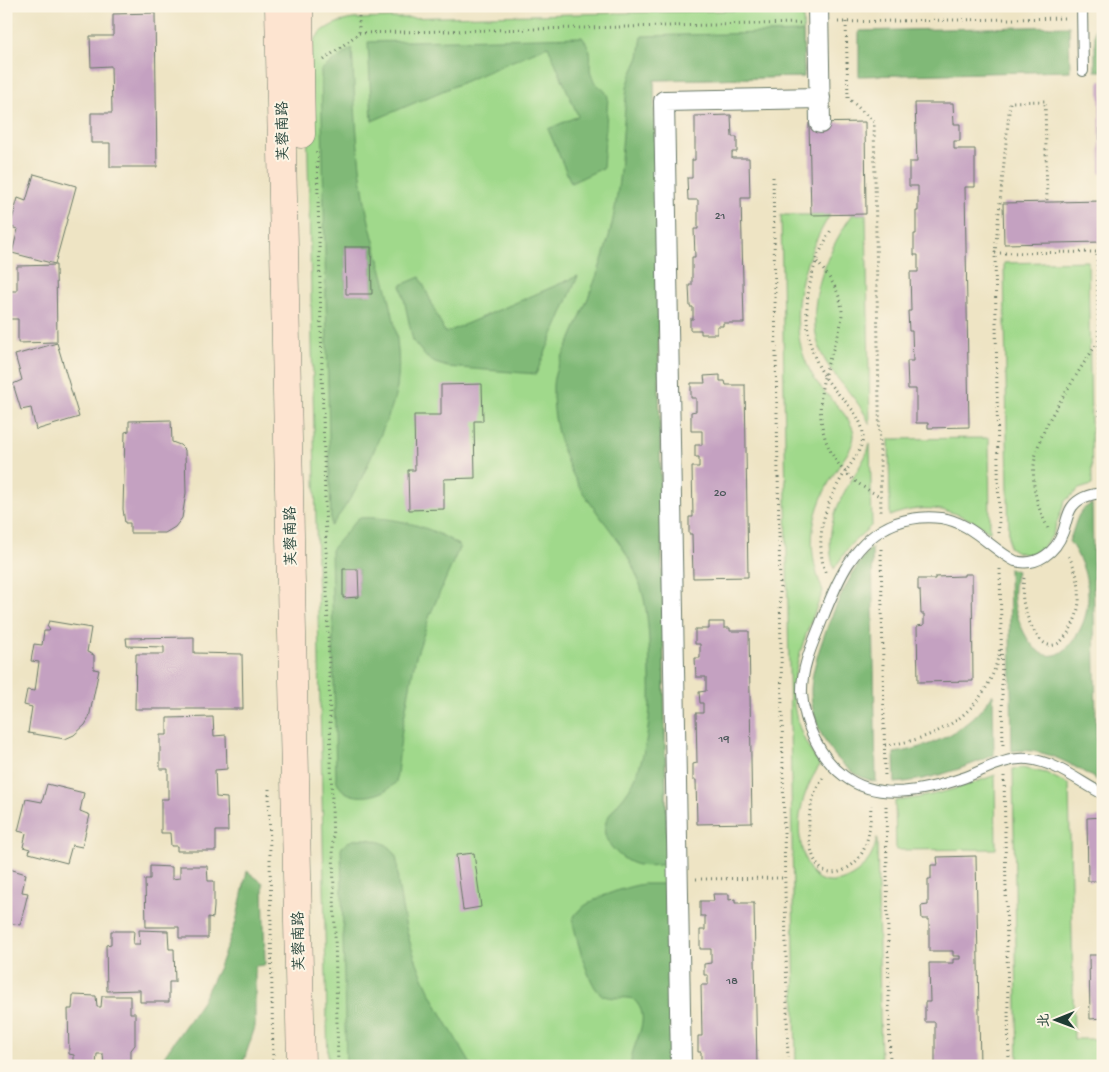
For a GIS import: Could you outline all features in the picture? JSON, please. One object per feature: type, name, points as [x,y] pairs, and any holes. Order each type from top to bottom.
[{"type":"main road","name":"芙蓉南路","points":[[279,6],[301,1066]]},
{"type":"main road","name":"芙蓉南路","points":[[299,6],[318,1066]]},
{"type":"street","points":[[818,15],[820,123]]},
{"type":"street","points":[[681,1066],[664,101],[820,98]]},
{"type":"lane","points":[[1082,6],[1083,71]]},
{"type":"lane","points":[[1103,493],[1082,498],[1073,506],[1053,550],[1034,562],[1023,563],[1015,561],[969,529],[942,518],[923,517],[905,520],[872,536],[854,554],[833,591],[808,659],[803,676],[802,694],[809,726],[816,741],[832,765],[843,776],[871,790],[886,792],[906,791],[933,786],[963,778],[1004,762],[1021,759],[1039,761],[1058,768],[1103,794]]},
{"type":"path","points":[[359,6],[359,33]]},
{"type":"path","points":[[322,60],[359,33],[818,15],[846,22],[1083,17]]},
{"type":"path","points":[[846,22],[848,98],[874,122],[890,1066]]},
{"type":"path","points":[[995,254],[1010,102],[1045,101],[1047,202]]},
{"type":"path","points":[[317,145],[338,1066]]},
{"type":"path","points":[[773,177],[788,1066]]},
{"type":"path","points":[[832,228],[817,262],[808,292],[807,327],[814,358],[824,376],[848,405],[861,426],[863,436],[859,451],[836,488],[825,512],[821,534],[824,566],[833,591]]},
{"type":"path","points":[[817,262],[834,284],[842,310],[838,333],[824,376],[820,410],[822,430],[829,449],[845,472],[861,486],[880,496]]},
{"type":"path","points":[[885,745],[907,742],[928,736],[944,728],[972,708],[990,682],[999,653],[1001,638]]},
{"type":"path","points":[[832,765],[815,792],[808,818],[808,832],[813,855],[820,868],[825,872],[832,873],[849,867],[864,850],[869,836],[871,790]]},
{"type":"path","points":[[678,880],[785,878]]},
{"type":"path","points":[[271,961],[273,1066]]},
{"type":"green space","points":[[803,9],[804,77],[654,80],[671,1066],[328,1066],[306,70],[313,43],[320,33],[330,26],[354,19]]},
{"type":"green space","points":[[1095,25],[1103,25],[1103,71],[1095,71]]},
{"type":"green space","points":[[1069,26],[1070,71],[859,76],[859,31]]},
{"type":"green space","points":[[803,32],[804,77],[654,80],[667,864],[639,865],[627,861],[615,851],[608,843],[605,828],[609,815],[635,779],[645,746],[649,723],[649,638],[644,599],[641,586],[626,553],[586,497],[571,472],[557,430],[553,401],[553,380],[594,283],[611,227],[618,187],[627,87],[639,57],[642,36]]},
{"type":"green space","points":[[582,37],[589,50],[593,79],[605,91],[608,97],[603,168],[571,183],[548,129],[578,116],[548,46],[372,121],[368,42]]},
{"type":"green space","points":[[352,48],[356,125],[362,183],[393,318],[399,365],[397,387],[390,411],[366,469],[345,507],[331,526],[321,70]],"holes":[[[345,247],[371,247],[372,294],[346,294]]]},
{"type":"green space","points":[[853,214],[866,214],[870,425],[856,400],[826,362],[818,344],[815,325],[815,305],[825,266],[833,247]]},
{"type":"green space","points":[[781,215],[830,215],[809,256],[802,279],[798,302],[798,325],[801,347],[809,369],[822,389],[846,417],[853,429],[854,435],[850,448],[821,499],[813,529],[814,559],[823,591],[799,658],[794,678],[794,699],[797,720],[806,742],[820,765],[808,787],[801,810],[799,822],[801,847],[811,872],[817,878],[831,882],[845,879],[863,867],[874,850],[877,838],[881,1066],[796,1066]]},
{"type":"green space","points":[[1088,261],[1092,485],[1079,489],[1065,501],[1052,536],[1041,549],[1024,554],[1009,547],[1004,263]]},
{"type":"green space","points":[[578,276],[536,374],[448,367],[435,363],[426,357],[413,341],[401,285],[420,277],[445,333]]},
{"type":"green space","points":[[989,438],[990,532],[966,518],[942,510],[917,509],[890,516],[889,439]]},
{"type":"green space","points":[[870,444],[872,525],[850,545],[834,569],[830,544],[833,520],[841,498]]},
{"type":"green space","points":[[1092,504],[1097,780],[1077,768],[1046,754],[1024,750],[1012,751],[1009,568],[1017,571],[1014,586],[1014,602],[1018,619],[1027,637],[1032,645],[1046,655],[1055,655],[1061,652],[1075,638],[1086,614],[1088,589],[1086,577],[1082,564],[1069,541],[1082,510]]},
{"type":"green space","points":[[358,518],[385,519],[411,524],[437,533],[460,546],[430,615],[415,660],[402,729],[396,782],[390,788],[372,795],[353,795],[345,792],[339,786],[336,777],[331,550]],"holes":[[[358,569],[359,597],[343,598],[343,570]]]},
{"type":"green space","points":[[872,547],[876,782],[862,777],[849,769],[829,747],[815,718],[811,689],[817,656],[833,614],[852,575]]},
{"type":"green space","points":[[993,694],[994,755],[946,773],[895,783],[894,753],[924,746],[950,734],[974,717]]},
{"type":"green space","points":[[1022,768],[1046,773],[1069,785],[1074,1039],[1103,1039],[1103,1066],[1018,1066],[1013,769]]},
{"type":"green space","points":[[995,775],[996,849],[896,850],[895,801],[946,791]]},
{"type":"green space","points":[[356,839],[377,841],[387,845],[394,852],[397,859],[398,883],[404,918],[414,956],[428,989],[472,1066],[346,1066],[341,848],[348,842]]},
{"type":"green space","points":[[247,871],[263,883],[265,965],[255,966],[255,1027],[242,1066],[157,1066],[201,1003],[219,967],[236,922]]},
{"type":"green space","points":[[644,884],[667,884],[671,1066],[631,1066],[631,1058],[642,1023],[639,1007],[633,999],[613,998],[602,995],[597,990],[592,983],[584,962],[573,922],[575,915],[581,908],[591,902],[614,892]]},
{"type":"building","points":[[155,13],[157,167],[110,167],[110,143],[91,143],[91,113],[112,113],[111,66],[91,67],[90,36],[113,36],[113,14]]},
{"type":"building","points":[[1099,80],[1103,80],[1103,174],[1100,174]]},
{"type":"building","points":[[915,103],[953,103],[954,124],[960,124],[960,141],[954,141],[954,149],[975,149],[975,187],[965,187],[969,427],[928,428],[928,423],[916,423],[916,389],[908,389],[907,361],[913,361],[912,331],[909,331],[908,311],[911,311],[910,272],[918,272],[918,255],[914,255],[914,234],[916,234],[916,211],[918,211],[918,186],[909,186],[909,162],[917,162]]},
{"type":"building","points":[[731,115],[732,137],[737,137],[737,152],[732,152],[732,158],[749,158],[750,198],[741,198],[744,323],[723,323],[723,326],[717,326],[717,334],[701,334],[701,330],[690,330],[690,319],[693,319],[693,307],[690,307],[689,285],[692,285],[692,257],[695,257],[694,229],[698,229],[698,200],[688,200],[687,178],[692,178],[692,160],[695,160],[695,116]]},
{"type":"building","points":[[865,122],[866,214],[811,215],[809,123]]},
{"type":"building","points":[[34,174],[76,186],[55,264],[12,253],[18,229],[10,227],[18,198],[26,201]]},
{"type":"building","points":[[1103,201],[1103,242],[1004,244],[1003,203]]},
{"type":"building","points":[[345,247],[371,247],[372,294],[346,294]]},
{"type":"building","points":[[56,265],[57,342],[18,343],[18,319],[6,319],[6,291],[17,291],[17,266]]},
{"type":"building","points":[[57,343],[79,417],[36,430],[31,408],[21,410],[13,384],[22,380],[15,355]]},
{"type":"building","points":[[720,375],[720,381],[725,381],[726,385],[745,385],[748,577],[693,578],[692,534],[689,534],[689,517],[693,517],[692,467],[699,467],[699,457],[695,457],[695,445],[702,445],[702,431],[691,431],[691,412],[696,411],[696,398],[691,398],[691,383],[705,383],[704,376]]},
{"type":"building","points":[[482,384],[483,421],[474,421],[475,478],[444,479],[444,509],[409,510],[408,470],[415,470],[414,415],[441,415],[441,385]]},
{"type":"building","points":[[171,420],[172,442],[180,445],[185,450],[186,493],[182,518],[175,527],[165,533],[130,533],[130,523],[125,523],[123,509],[125,432],[129,431],[129,421]]},
{"type":"building","points":[[343,569],[358,569],[359,597],[343,598]]},
{"type":"building","points":[[964,574],[972,574],[973,681],[918,682],[917,626],[924,625],[924,614],[921,614],[918,579],[964,576]]},
{"type":"building","points":[[49,621],[91,628],[87,652],[94,655],[94,669],[99,670],[89,718],[85,725],[74,735],[65,739],[28,733],[32,707],[24,705],[27,690],[35,691],[39,662],[31,661],[34,644],[42,645],[44,631],[50,630],[47,626]]},
{"type":"building","points":[[709,622],[724,622],[724,628],[730,628],[730,631],[749,631],[752,823],[697,824],[696,780],[693,780],[693,764],[697,763],[696,713],[703,713],[703,703],[700,703],[699,692],[706,691],[706,677],[696,677],[695,658],[700,658],[700,644],[695,644],[695,629],[709,629]]},
{"type":"building","points":[[194,637],[194,653],[242,654],[243,709],[135,709],[136,654],[164,654],[164,647],[127,646],[126,638]]},
{"type":"building","points":[[213,717],[214,736],[226,735],[227,769],[215,770],[216,797],[227,798],[228,831],[216,831],[216,851],[177,851],[177,846],[171,846],[170,833],[161,833],[161,799],[168,799],[168,769],[160,769],[160,735],[167,735],[167,718]]},
{"type":"building","points":[[47,784],[84,793],[80,811],[90,815],[82,847],[72,845],[67,863],[29,853],[30,849],[23,847],[26,833],[18,831],[26,799],[42,802]]},
{"type":"building","points":[[1103,817],[1103,881],[1088,881],[1087,818]]},
{"type":"building","points":[[474,853],[481,907],[463,910],[456,855]]},
{"type":"building","points":[[976,856],[980,1066],[935,1065],[935,1022],[925,1022],[925,1002],[930,1002],[929,963],[953,963],[953,959],[960,959],[960,956],[953,956],[953,951],[929,951],[929,919],[922,919],[921,906],[928,905],[928,879],[931,879],[931,865],[938,865],[937,857]]},
{"type":"building","points":[[150,866],[172,867],[172,879],[180,878],[180,866],[207,866],[208,881],[214,881],[213,918],[208,917],[208,938],[179,938],[179,927],[146,927],[145,879],[150,879]]},
{"type":"building","points":[[6,868],[26,874],[22,892],[28,893],[20,925],[9,923],[7,933]]},
{"type":"building","points":[[713,894],[729,894],[729,900],[735,899],[735,903],[754,903],[757,1066],[701,1066],[701,1052],[698,1052],[698,1036],[702,1036],[701,985],[708,985],[708,975],[704,975],[704,964],[711,963],[711,949],[700,949],[700,930],[705,930],[705,916],[700,916],[700,901],[714,901]]},
{"type":"building","points":[[139,930],[168,931],[169,949],[174,949],[175,982],[169,982],[169,1002],[140,1002],[140,990],[107,991],[106,945],[111,944],[111,931],[134,931],[133,944],[140,944]]},
{"type":"building","points":[[1089,955],[1103,955],[1103,1018],[1090,1019]]},
{"type":"building","points":[[73,995],[96,996],[97,1007],[101,1007],[102,996],[130,996],[130,1013],[135,1013],[135,1045],[131,1050],[131,1066],[104,1066],[103,1054],[97,1054],[96,1066],[74,1066],[74,1055],[69,1054],[68,1009],[72,1009]]}]
